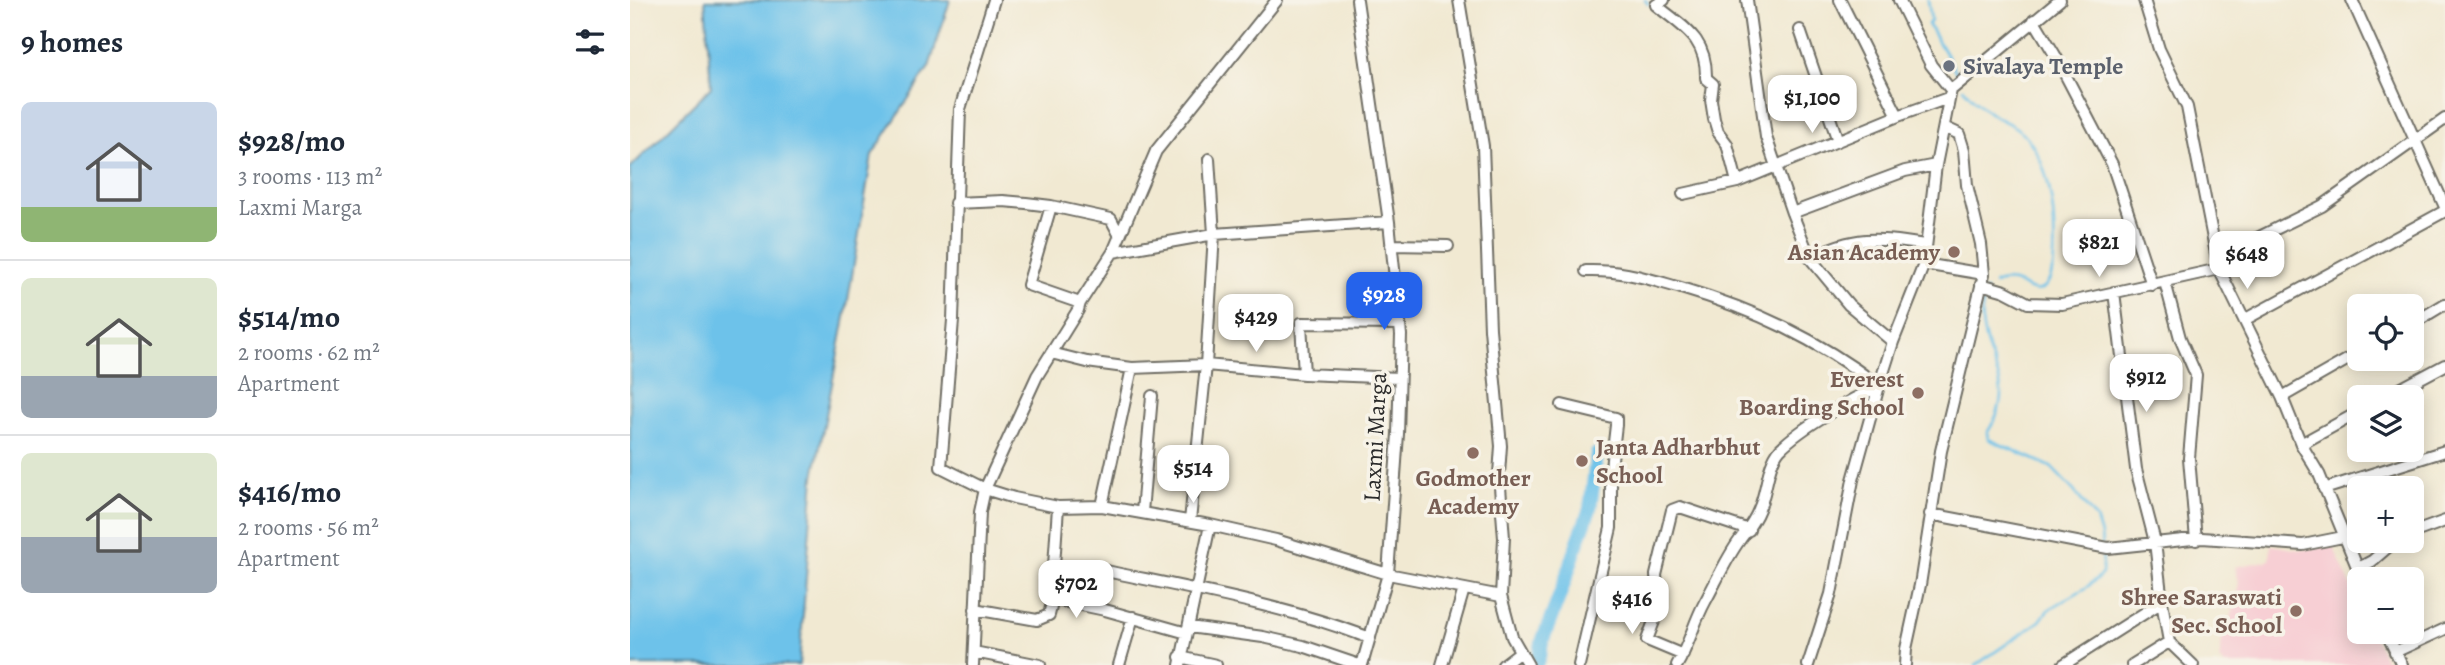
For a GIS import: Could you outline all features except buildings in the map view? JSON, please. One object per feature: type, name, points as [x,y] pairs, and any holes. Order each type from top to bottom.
[{"type":"street","points":[[994,0],[960,109],[953,320],[941,467],[985,489],[1058,507],[1102,506],[1210,524],[1276,540],[1388,574],[1501,596]]},
{"type":"street","points":[[973,665],[980,512],[985,489],[1037,376],[1113,252],[1156,151],[1277,0]]},
{"type":"street","name":"Laxmi Marga","points":[[1357,0],[1389,222],[1399,324],[1398,434],[1388,574],[1360,665]]},
{"type":"street","points":[[1460,0],[1483,146],[1490,329],[1502,446],[1499,474],[1504,538],[1501,596],[1512,637],[1528,665]]},
{"type":"street","points":[[1664,0],[1656,5],[1700,42],[1707,63],[1706,78],[1713,84],[1711,100],[1714,119],[1718,132],[1727,144],[1737,182]]},
{"type":"street","points":[[1747,0],[1766,137],[1792,213],[1811,258],[1849,305],[1893,342]]},
{"type":"street","points":[[1840,0],[1898,116]]},
{"type":"street","points":[[1808,665],[1831,594],[1853,480],[1879,386],[1924,264],[1936,165],[1949,94],[1931,65],[1899,0]]},
{"type":"street","points":[[1683,194],[1737,182],[1777,167],[1949,94],[2060,0]]},
{"type":"street","points":[[2144,0],[2159,49],[2187,107],[2218,264],[2282,397],[2301,443],[2319,474],[2357,567]]},
{"type":"street","points":[[2244,320],[2445,209],[2352,0]]},
{"type":"street","points":[[2034,20],[2112,164],[2152,285]]},
{"type":"street","points":[[1800,30],[1838,141]]},
{"type":"street","points":[[1924,264],[1982,279],[2028,303],[2062,304],[2165,282],[2218,264],[2322,206],[2445,119]]},
{"type":"street","points":[[1905,665],[1941,451],[1982,279],[1981,244],[1967,185],[1964,149],[1959,134],[1944,127]]},
{"type":"street","points":[[1190,521],[1206,365],[1214,234],[1209,159]]},
{"type":"street","points":[[1792,213],[1905,171],[1936,165]]},
{"type":"street","points":[[955,204],[1003,201],[1051,206],[1111,219],[1120,236]]},
{"type":"street","points":[[1051,206],[1028,285],[1080,303]]},
{"type":"street","points":[[1113,252],[1214,234],[1389,222]]},
{"type":"street","points":[[1811,258],[1834,245],[1857,240],[1879,238],[1926,245]]},
{"type":"street","points":[[1391,245],[1448,246]]},
{"type":"street","points":[[1586,271],[1615,271],[1638,275],[1727,301],[1817,343],[1879,386]]},
{"type":"street","points":[[2165,282],[2180,338],[2196,375],[2189,458],[2196,540]]},
{"type":"street","points":[[2114,292],[2136,468],[2155,542],[2169,642],[2193,665]]},
{"type":"street","points":[[2424,317],[2445,304]]},
{"type":"street","points":[[1304,374],[1301,323],[1399,324]]},
{"type":"street","points":[[1051,353],[1087,362],[1132,368],[1206,365],[1304,374],[1399,378]]},
{"type":"street","points":[[2282,397],[2347,360]]},
{"type":"street","points":[[2408,385],[2445,365]]},
{"type":"street","points":[[1102,506],[1132,368]]},
{"type":"street","points":[[1749,530],[1680,507],[1672,510],[1656,575],[1659,608],[1647,640],[1680,660],[1694,623],[1739,541],[1749,530],[1765,498],[1773,462],[1779,450],[1820,419],[1879,386]]},
{"type":"street","points":[[1143,512],[1152,396]]},
{"type":"street","points":[[1562,405],[1616,418],[1611,468],[1611,528],[1579,665]]},
{"type":"street","points":[[2301,443],[2347,418]]},
{"type":"street","points":[[2324,489],[2445,452]]},
{"type":"street","points":[[975,609],[1037,620],[1049,615],[1053,599],[1058,507]]},
{"type":"street","points":[[1930,514],[2108,548],[2202,538],[2303,545],[2343,537]]},
{"type":"street","points":[[2424,529],[2445,521]]},
{"type":"street","points":[[1210,524],[1180,661],[1216,665]]},
{"type":"street","points":[[2366,567],[2381,553]]},
{"type":"street","points":[[1091,568],[1327,622],[1370,638]]},
{"type":"street","points":[[1442,665],[1464,589]]},
{"type":"street","points":[[1053,599],[1188,630],[1263,637],[1303,646],[1360,665]]},
{"type":"street","points":[[2063,665],[2162,601]]},
{"type":"street","points":[[1119,665],[1133,617]]},
{"type":"street","points":[[2395,652],[2445,629]]},
{"type":"street","points":[[2132,665],[2169,642]]},
{"type":"street","points":[[2391,644],[2402,665]]},
{"type":"street","points":[[974,652],[1040,665]]},
{"type":"street","points":[[1503,665],[1520,652]]},
{"type":"shaded area","name":"Shree Saraswati Sec. School","points":[[2271,545],[2300,550],[2333,546],[2347,577],[2347,644],[2378,644],[2388,665],[2225,665],[2219,660],[2222,641],[2220,632],[2231,617],[2239,582],[2235,567],[2270,560]]},
{"type":"water","points":[[705,0],[950,0],[929,67],[872,155],[846,312],[814,477],[799,665],[630,665],[630,168],[711,87]]},
{"type":"waterway","points":[[1645,0],[1648,4]]},
{"type":"waterway","points":[[1928,0],[1931,21],[1928,24],[1959,77]]},
{"type":"waterway","points":[[1963,88],[1987,111],[2016,128],[2030,142],[2045,172],[2052,206],[2054,261],[2047,284],[2040,290],[2009,281],[1994,284]]},
{"type":"waterway","points":[[1986,290],[1982,322],[2001,389],[1996,416],[1987,433],[1988,439],[2051,467],[2096,519],[2102,545]]},
{"type":"waterway","points":[[1576,547],[1590,509],[1597,454]]},
{"type":"waterway","points":[[1535,665],[1574,554]]},
{"type":"waterway","points":[[1976,665],[2040,621],[2048,610],[2087,587],[2102,574],[2103,554]]},
{"type":"place","name":"Sivalaya Temple","points":[[1949,66]]},
{"type":"place","name":"Asian Academy","points":[[1954,252]]},
{"type":"place","name":"Everest Boarding School","points":[[1918,393]]},
{"type":"place","name":"Godmother Academy","points":[[1473,453]]},
{"type":"place","name":"Janta Adharbhut School","points":[[1582,461]]},
{"type":"place","name":"Shree Saraswati Sec. School","points":[[2296,611]]}]
